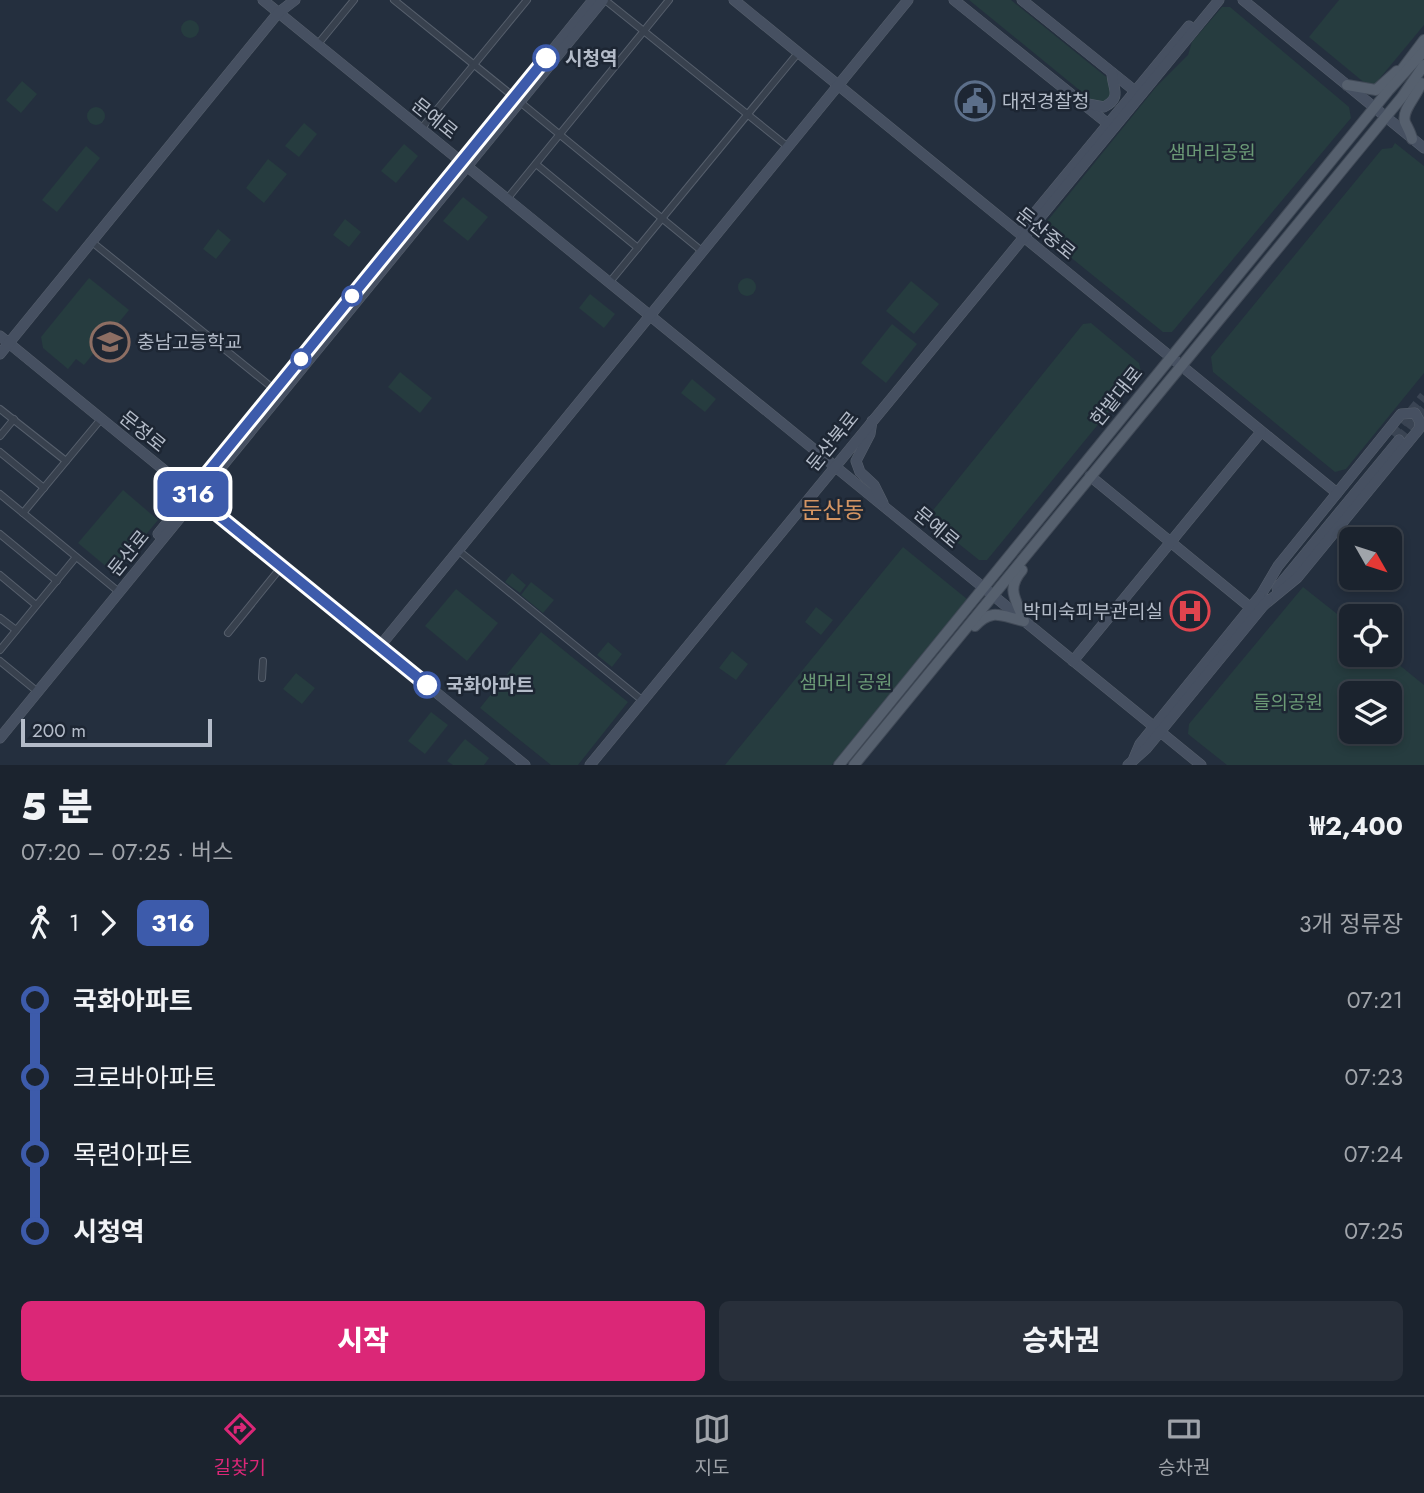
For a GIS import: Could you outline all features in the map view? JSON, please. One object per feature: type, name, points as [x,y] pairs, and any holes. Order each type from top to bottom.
[{"type":"main road","name":"문예로","points":[[263,0],[1201,765]]},
{"type":"main road","points":[[278,13],[283,0]]},
{"type":"main road","points":[[0,354],[4,340],[92,242],[278,13],[295,0]]},
{"type":"main road","name":"둔산로","points":[[517,100],[593,0]]},
{"type":"main road","name":"둔산로","points":[[0,728],[517,100],[604,0]]},
{"type":"main road","name":"둔산중로","points":[[734,0],[1337,494]]},
{"type":"main road","points":[[380,646],[908,0]]},
{"type":"main road","points":[[954,0],[1111,126]]},
{"type":"main road","points":[[1022,0],[1138,93]]},
{"type":"main road","name":"둔산북로","points":[[590,765],[1022,236],[1034,226],[1210,0]]},
{"type":"main road","name":"둔산북로","points":[[1138,93],[1219,0]]},
{"type":"main road","points":[[1243,0],[1424,148]]},
{"type":"main road","points":[[1347,85],[1376,90],[1399,70],[1424,40]]},
{"type":"main road","name":"한밭대로","points":[[839,765],[987,591],[1170,358],[1374,107],[1424,51]]},
{"type":"main road","name":"한밭대로","points":[[854,765],[965,629],[987,591],[1021,560],[1386,117],[1424,65]]},
{"type":"main road","points":[[1388,91],[1399,70]]},
{"type":"main road","points":[[1084,104],[1100,108],[1112,102],[1117,90],[1112,73]]},
{"type":"main road","points":[[1402,97],[1422,81]]},
{"type":"main road","points":[[1412,139],[1405,123],[1406,112],[1418,94],[1422,81]]},
{"type":"main road","name":"문정로","points":[[4,340],[526,765]]},
{"type":"main road","points":[[1408,411],[1418,415],[1420,426],[1297,578],[1257,604],[1278,566],[1401,414],[1408,411]]},
{"type":"main road","points":[[872,419],[870,435],[856,461],[860,472],[874,485],[885,507]]},
{"type":"main road","points":[[1073,661],[1261,432]]},
{"type":"main road","points":[[1131,762],[1257,604],[1396,437]]},
{"type":"main road","points":[[1090,476],[1171,542],[1257,604]]},
{"type":"main road","points":[[1021,560],[1022,570],[1014,579],[1011,590],[1024,621]]},
{"type":"main road","name":"둔산로","points":[[0,738],[116,590]]},
{"type":"main road","points":[[965,629],[975,627],[982,618],[993,613],[1024,621]]},
{"type":"street","points":[[318,44],[354,0]]},
{"type":"street","points":[[394,0],[703,252]]},
{"type":"street","points":[[421,129],[527,0]]},
{"type":"street","points":[[604,0],[788,147]]},
{"type":"street","points":[[507,199],[669,0]]},
{"type":"street","points":[[610,283],[798,53]]},
{"type":"street","points":[[536,164],[638,248]]},
{"type":"street","points":[[92,242],[278,392]]},
{"type":"street","points":[[0,409],[66,461]]},
{"type":"street","points":[[0,436],[13,419]]},
{"type":"street","points":[[23,513],[101,419]]},
{"type":"street","points":[[0,452],[44,488]]},
{"type":"street","points":[[0,494],[116,590]]},
{"type":"street","points":[[0,534],[57,581]]},
{"type":"street","points":[[458,551],[643,701]]},
{"type":"street","points":[[0,650],[76,557]]},
{"type":"street","points":[[228,633],[282,566]]},
{"type":"street","points":[[0,575],[37,605]]},
{"type":"street","points":[[0,618],[16,631]]},
{"type":"street","points":[[0,661],[33,688]]},
{"type":"street","points":[[262,678],[263,661]]},
{"type":"green space","points":[[969,0],[1011,0],[1110,80],[1114,90],[1105,104],[1094,102]]},
{"type":"green space","points":[[1339,0],[1424,0],[1424,25],[1375,84],[1366,84],[1309,37]]},
{"type":"green space","name":"샘머리공원","points":[[1222,7],[1230,7],[1349,107],[1351,118],[1172,332],[1163,332],[1043,235],[1044,225],[1156,87],[1188,55],[1192,42]]},
{"type":"green space","points":[[190,20],[196,23],[199,29],[196,35],[190,38],[184,35],[181,29],[184,23]]},
{"type":"green space","points":[[22,81],[37,94],[21,113],[6,100]]},
{"type":"green space","points":[[96,107],[102,110],[105,116],[102,122],[96,125],[90,122],[87,116],[90,110]]},
{"type":"green space","points":[[304,123],[317,134],[299,157],[285,146]]},
{"type":"green space","points":[[1395,143],[1424,166],[1424,373],[1346,469],[1335,472],[1213,372],[1211,357],[1382,149],[1392,148]]},
{"type":"green space","points":[[404,144],[418,156],[396,183],[381,171]]},
{"type":"green space","points":[[86,146],[100,158],[57,212],[42,200]]},
{"type":"green space","points":[[268,159],[287,174],[264,203],[246,188]]},
{"type":"green space","points":[[463,197],[488,217],[468,241],[443,221]]},
{"type":"green space","points":[[345,219],[361,232],[349,247],[333,235]]},
{"type":"green space","points":[[218,229],[231,240],[216,259],[203,249]]},
{"type":"green space","points":[[89,278],[129,310],[84,365],[76,359],[68,369],[43,348],[41,337]]},
{"type":"green space","points":[[747,278],[753,281],[756,287],[753,293],[747,296],[741,293],[738,287],[741,281]]},
{"type":"green space","points":[[911,281],[939,304],[914,334],[886,311]]},
{"type":"green space","points":[[590,294],[615,314],[604,328],[579,308]]},
{"type":"green space","points":[[1091,323],[1139,363],[1141,372],[987,560],[979,560],[934,524],[930,514],[1083,324]]},
{"type":"green space","points":[[892,324],[917,344],[886,383],[861,363]]},
{"type":"green space","points":[[400,372],[432,398],[420,413],[388,387]]},
{"type":"green space","points":[[692,379],[716,399],[705,412],[681,393]]},
{"type":"green space","points":[[123,490],[158,520],[114,573],[78,543]]},
{"type":"green space","name":"샘머리 공원","points":[[903,547],[967,599],[832,765],[725,765]]},
{"type":"green space","points":[[512,573],[526,585],[520,593],[505,582]]},
{"type":"green space","points":[[531,582],[554,600],[543,613],[521,595]]},
{"type":"green space","name":"들의공원","points":[[1303,587],[1339,616],[1339,667],[1402,667],[1424,685],[1424,765],[1227,765],[1188,734],[1189,724]]},
{"type":"green space","points":[[456,589],[498,623],[467,661],[425,626]]},
{"type":"green space","points":[[816,607],[833,620],[821,635],[805,622]]},
{"type":"green space","points":[[541,632],[628,702],[578,765],[551,765],[480,708]]},
{"type":"green space","points":[[608,642],[622,654],[612,667],[597,655]]},
{"type":"green space","points":[[732,651],[748,664],[736,680],[719,668]]},
{"type":"green space","points":[[296,673],[315,688],[302,704],[283,689]]},
{"type":"green space","points":[[431,712],[448,725],[425,754],[408,741]]},
{"type":"green space","points":[[465,739],[489,758],[484,765],[453,765],[447,761]]},
{"type":"tunnel","points":[[1392,435],[1424,396]]},
{"type":"tunnel","points":[[1399,440],[1424,409]]},
{"type":"bus line","name":"316","points":[[427,685],[191,493],[546,58]]},
{"type":"place","name":"시청역","points":[[546,58]]},
{"type":"place","name":"대전경찰청","points":[[975,101]]},
{"type":"place","name":"충남고등학교","points":[[110,342]]},
{"type":"place","name":"박미숙피부관리실","points":[[1190,611]]},
{"type":"place","name":"국화아파트","points":[[427,685]]},
{"type":"district","name":"둔산동","points":[[833,510]]}]
